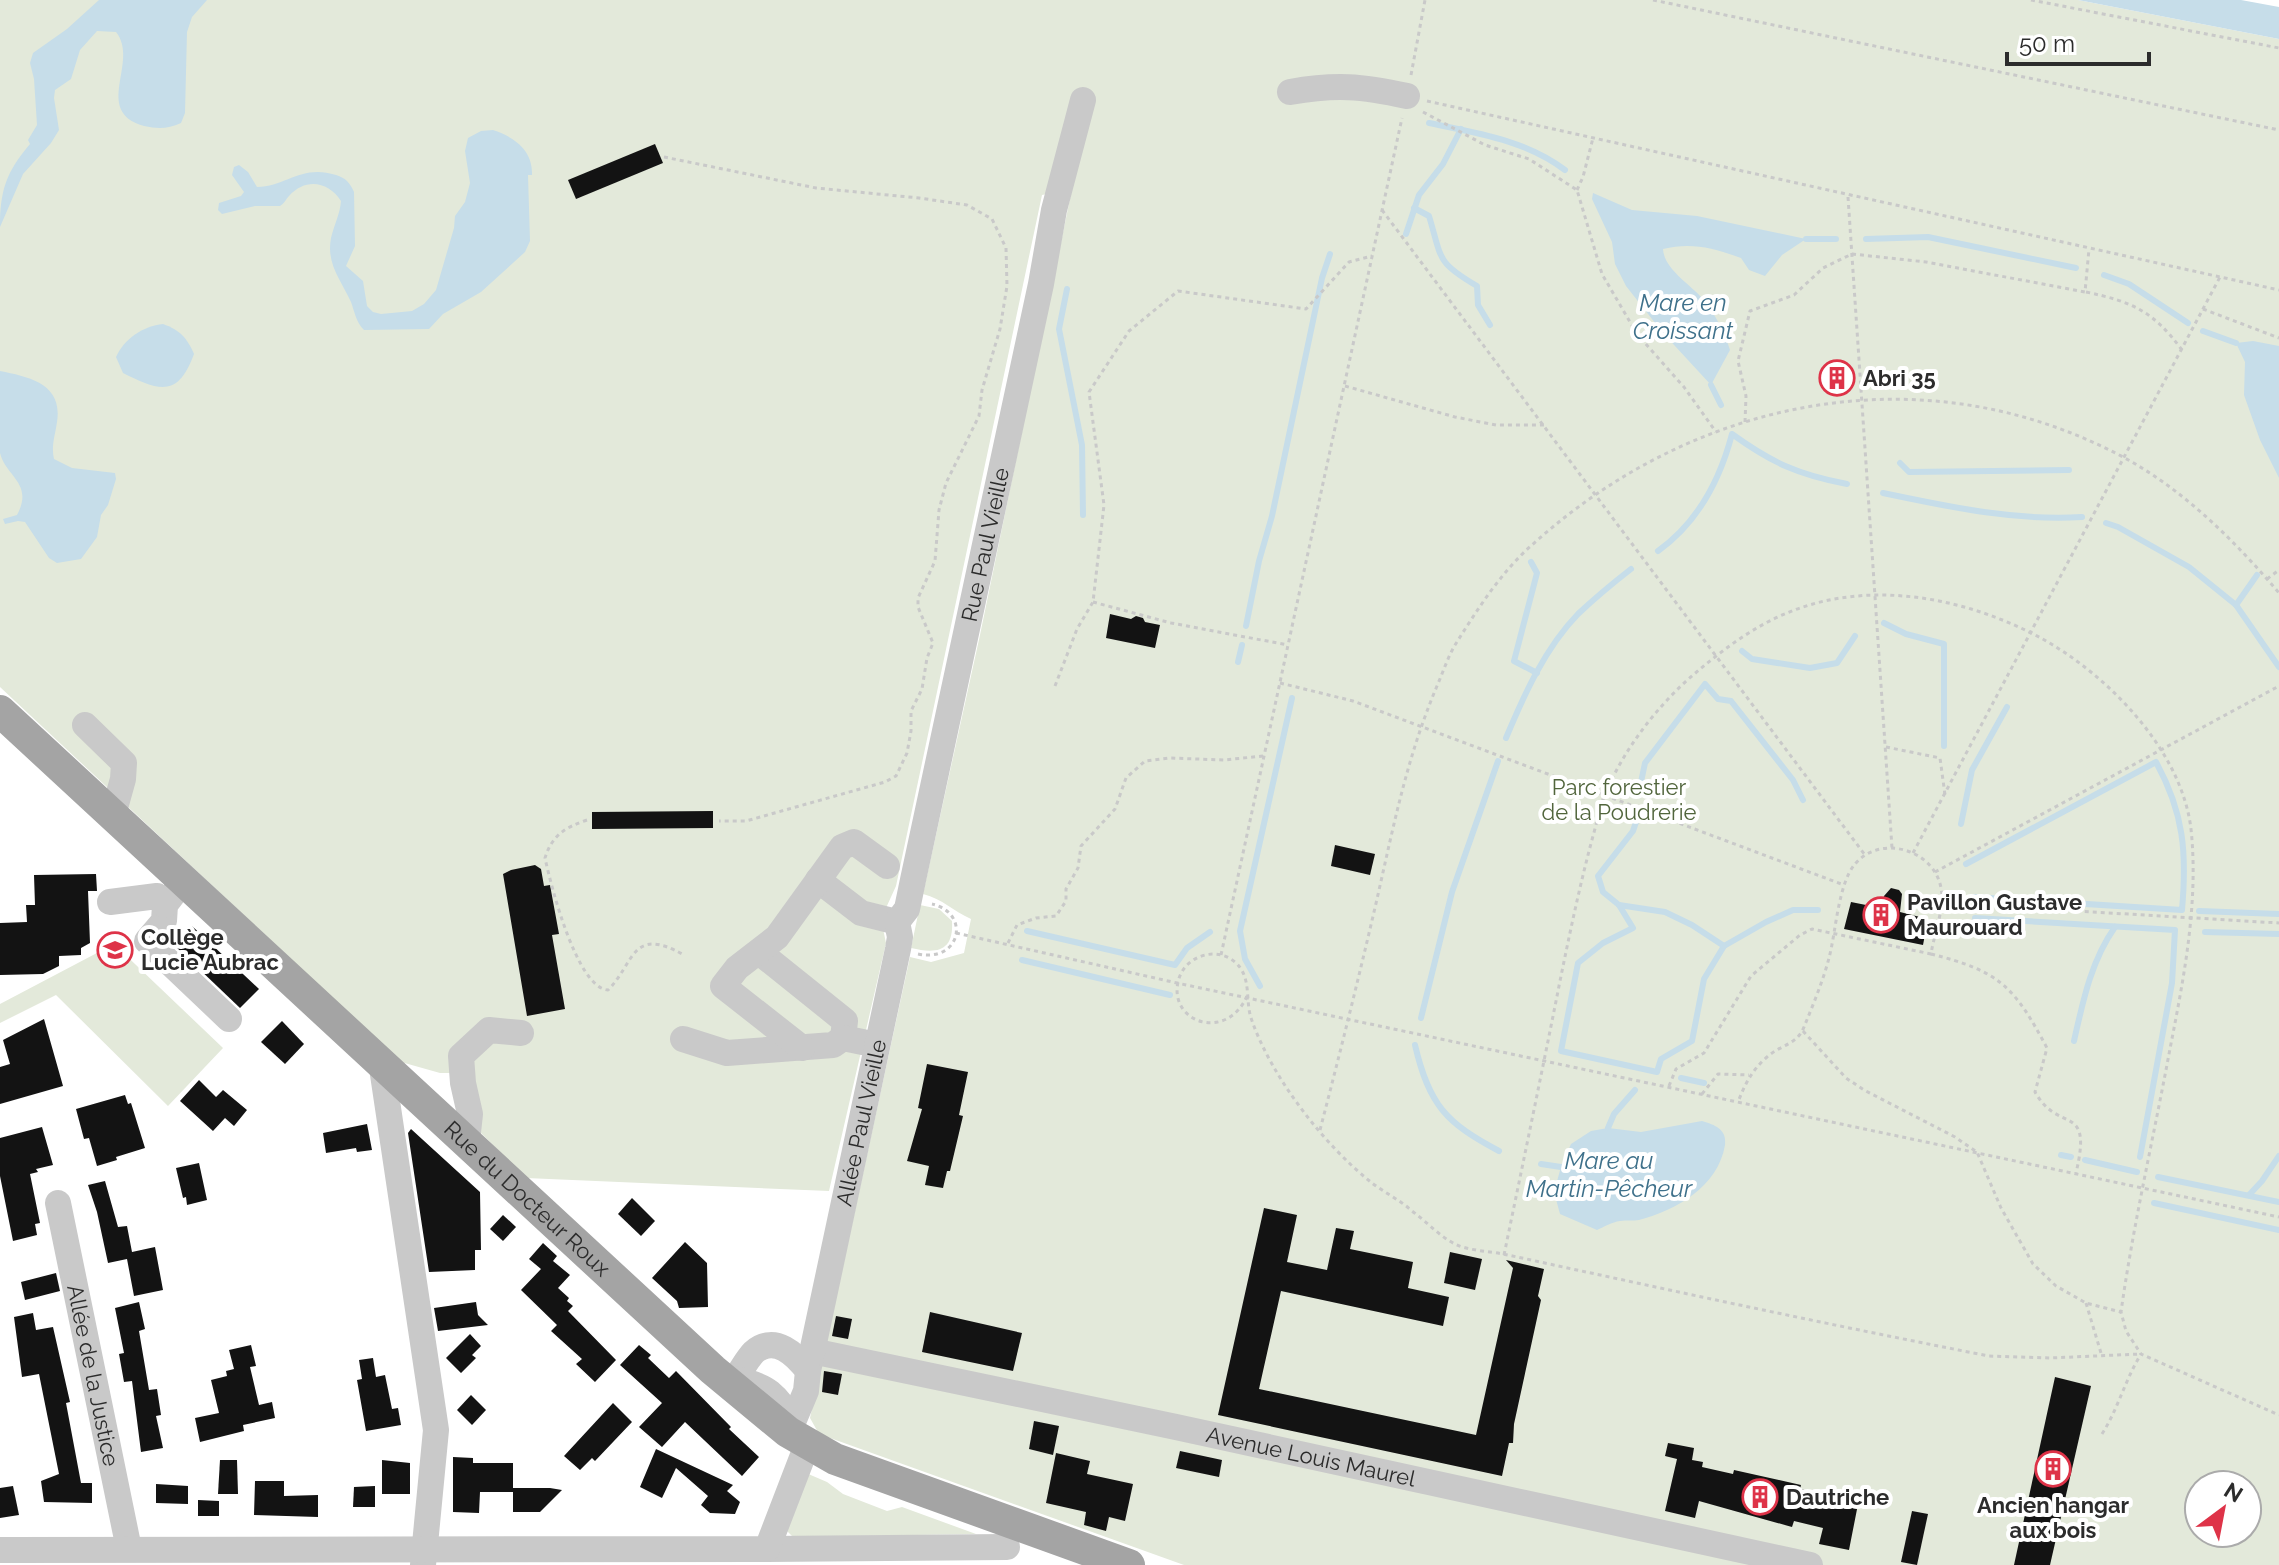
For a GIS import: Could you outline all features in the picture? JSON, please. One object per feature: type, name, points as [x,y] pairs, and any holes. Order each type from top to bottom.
[{"type":"main road","name":"Rue du Docteur Roux","points":[[0,711],[113,815],[174,892],[381,1061],[732,1382],[796,1433],[835,1459],[1072,1555],[1129,1565]]},
{"type":"street","points":[[1290,92],[1349,86],[1406,100]]},
{"type":"street","name":"Rue Paul Vieille","points":[[911,889],[1038,300],[1054,210],[1083,100]]},
{"type":"street","points":[[85,725],[124,763],[113,815]]},
{"type":"street","points":[[802,1048],[723,986],[737,968],[777,937],[842,847],[854,842],[887,866]]},
{"type":"street","points":[[818,880],[861,913],[897,922]]},
{"type":"street","name":"Allée Paul Vieille","points":[[767,1549],[806,1391],[898,949],[900,937],[897,922],[907,909],[911,889]]},
{"type":"street","points":[[110,902],[174,892]]},
{"type":"street","points":[[174,892],[164,921],[147,941],[229,1019]]},
{"type":"street","points":[[759,952],[845,1021],[843,1038]]},
{"type":"street","points":[[467,1141],[470,1114],[461,1056],[489,1030],[521,1033]]},
{"type":"street","points":[[683,1039],[727,1053],[833,1045],[843,1038],[877,1045]]},
{"type":"street","points":[[381,1061],[436,1430],[423,1558]]},
{"type":"street","name":"Allée de la Justice","points":[[58,1203],[129,1549]]},
{"type":"street","points":[[732,1382],[754,1352],[766,1346],[780,1346],[810,1361]]},
{"type":"street","name":"Avenue Louis Maurel","points":[[810,1361],[1709,1554],[1797,1564]]},
{"type":"street","points":[[0,1550],[55,1558],[129,1549],[231,1558],[533,1558],[767,1549],[1007,1547]]},
{"type":"path","points":[[1221,955],[1425,0]]},
{"type":"path","points":[[1653,0],[2279,130]]},
{"type":"path","points":[[2031,0],[2279,48]]},
{"type":"path","points":[[1406,100],[1593,138],[2279,290]]},
{"type":"path","points":[[1406,100],[1485,145],[1529,159],[1577,190],[1602,274],[1637,334],[1684,387],[1716,432]]},
{"type":"path","points":[[1577,190],[1593,138]]},
{"type":"path","points":[[664,157],[816,188],[967,205],[992,219],[1006,248],[1007,286],[1000,329],[982,390],[979,416],[946,483],[939,510],[935,561],[918,598],[918,607],[933,643],[922,689],[911,711],[911,731],[902,766],[896,776],[885,782],[746,821],[719,821]]},
{"type":"path","points":[[1848,196],[1892,848]]},
{"type":"path","points":[[1382,210],[1865,855]]},
{"type":"path","points":[[2085,292],[2089,248]]},
{"type":"path","points":[[1745,422],[1746,396],[1738,361],[1750,311],[1794,295],[1823,268],[1852,254],[1926,262],[2085,292],[2138,307],[2163,325],[2182,350]]},
{"type":"path","points":[[1055,686],[1077,629],[1093,602],[1104,505],[1089,392],[1129,331],[1178,291],[1306,309],[1349,262],[1372,256]]},
{"type":"path","points":[[1913,853],[2221,277]]},
{"type":"path","points":[[2203,309],[2246,328],[2279,338]]},
{"type":"path","points":[[1344,386],[1455,417],[1496,425],[1544,425]]},
{"type":"path","points":[[1320,1130],[1399,795],[1420,726],[1453,648],[1501,578],[1529,546],[1595,493],[1657,457],[1716,432],[1796,407],[1861,399],[1931,399],[1999,410],[2072,434],[2124,458],[2182,497],[2242,550],[2279,593]]},
{"type":"path","points":[[2267,579],[2279,570]]},
{"type":"path","points":[[1504,1255],[1571,927],[1605,795],[1626,755],[1651,718],[1681,685],[1716,656],[1749,633],[1787,613],[1830,601],[1874,595],[1957,603],[2031,632],[2104,683],[2135,714],[2160,750],[2178,784],[2190,825],[2193,873],[2182,986],[2121,1312],[2126,1331],[2141,1354]]},
{"type":"path","points":[[1093,602],[1171,623],[1289,645]]},
{"type":"path","points":[[1280,683],[1353,701],[1844,885]]},
{"type":"path","points":[[1935,872],[2279,686]]},
{"type":"path","points":[[1885,747],[1940,758],[1945,795]]},
{"type":"path","points":[[1008,943],[1017,925],[1036,918],[1056,916],[1066,901],[1066,889],[1078,868],[1081,846],[1115,809],[1126,778],[1145,761],[1264,756]]},
{"type":"path","points":[[587,820],[558,834],[548,847],[545,858],[567,935],[590,981],[599,989],[608,990],[634,951],[648,945],[669,947],[684,955]]},
{"type":"path","points":[[1738,1102],[1749,1075],[1770,1054],[1791,1044],[1803,1031],[1828,961],[1844,885],[1853,866],[1865,855],[1892,848],[1913,853],[1926,861],[1935,872],[1941,888],[1941,903],[1931,954]]},
{"type":"path","points":[[898,949],[929,956],[944,953],[956,933],[953,918],[947,911],[911,889]]},
{"type":"path","points":[[1941,903],[2279,923]]},
{"type":"path","points":[[1668,1087],[1676,1069],[1704,1053],[1751,976],[1800,935],[1812,929],[1931,954],[1965,963],[1994,976],[2025,1006],[2047,1048],[2035,1092],[2050,1112],[2067,1117],[2079,1128],[2082,1147],[2075,1174]]},
{"type":"path","points":[[956,933],[1177,983],[2279,1217]]},
{"type":"path","points":[[1247,996],[1241,1009],[1231,1018],[1219,1023],[1205,1023],[1183,1009],[1177,983],[1183,969],[1193,959],[1207,954],[1233,960],[1247,983],[1251,1018],[1271,1060],[1304,1112],[1372,1183],[1458,1246],[1989,1356],[2050,1358],[2141,1354],[2279,1415]]},
{"type":"path","points":[[1803,1031],[1846,1078],[1977,1152],[2001,1208],[2033,1264],[2056,1286],[2086,1303],[2121,1312]]},
{"type":"path","points":[[1702,1094],[1718,1074],[1749,1075]]},
{"type":"path","points":[[2086,1303],[2102,1354]]},
{"type":"path","points":[[2102,1434],[2115,1414],[2127,1379],[2141,1354]]},
{"type":"green space","name":"Parc forestier de la Poudrerie","points":[[0,0],[2078,0],[2279,39],[2279,1565],[1184,1565],[819,1434],[810,1418],[910,957],[931,962],[964,953],[971,919],[923,894],[1072,189],[1042,195],[896,886],[881,919],[886,943],[829,1191],[526,1178],[481,1133],[472,1073],[440,1073],[401,1062],[0,687]]},
{"type":"green space","points":[[920,905],[939,909],[952,921],[950,939],[942,948],[928,951],[911,948]]},
{"type":"green space","points":[[114,944],[223,1048],[168,1106],[56,995],[0,1023],[0,1004]]},
{"type":"green space","points":[[806,1473],[827,1482],[843,1494],[887,1511],[902,1507],[976,1534],[793,1537],[785,1529]]},
{"type":"water","points":[[99,0],[207,0],[192,17],[187,32],[185,113],[181,123],[154,128],[129,119],[121,109],[119,98],[122,44],[116,32],[97,31],[80,50],[71,79],[55,90],[59,130],[23,174],[0,227],[6,182],[30,144],[28,140],[37,125],[30,63],[33,53],[67,29]]},
{"type":"water","points":[[2078,0],[2241,0],[2279,7],[2279,39]]},
{"type":"water","points":[[493,130],[515,141],[529,158],[532,175],[528,175],[530,241],[525,252],[481,292],[443,314],[429,329],[364,330],[361,327],[335,272],[331,256],[331,238],[341,201],[324,186],[303,186],[280,206],[255,206],[222,214],[218,210],[219,203],[241,196],[244,192],[232,175],[234,167],[239,165],[248,172],[257,187],[314,172],[342,178],[354,192],[355,246],[346,266],[363,281],[367,306],[381,314],[412,311],[424,304],[436,290],[455,216],[465,202],[470,183],[465,151],[468,138],[481,131]]},
{"type":"water","name":"Mare en Croissant","points":[[1593,193],[1632,210],[1697,216],[1806,239],[1782,255],[1765,276],[1749,270],[1741,258],[1721,251],[1693,246],[1663,249],[1673,270],[1703,299],[1728,343],[1730,350],[1711,385],[1663,333],[1626,286],[1615,264],[1612,242],[1592,199]]},
{"type":"water","points":[[163,324],[182,335],[194,354],[181,378],[166,387],[147,384],[123,373],[116,357],[124,345],[141,331]]},
{"type":"water","points":[[2253,341],[2279,346],[2279,478],[2260,440],[2244,395],[2245,362],[2236,343]]},
{"type":"water","points":[[0,371],[42,384],[55,399],[58,409],[54,459],[72,468],[115,473],[116,479],[108,505],[101,515],[97,537],[81,559],[57,563],[49,558],[25,522],[5,524],[3,519],[17,515],[22,495],[0,453]]},
{"type":"water","name":"Mare au Martin-Pêcheur","points":[[1702,1121],[1722,1131],[1725,1145],[1714,1173],[1681,1203],[1653,1216],[1617,1222],[1597,1230],[1560,1214],[1554,1192],[1571,1144],[1591,1131],[1608,1128],[1641,1132]]},
{"type":"building","points":[[655,144],[663,163],[576,199],[568,180]]},
{"type":"building","name":"Abri 35","points":[[1845,364],[1848,391],[1830,392],[1826,366]]},
{"type":"building","points":[[1110,614],[1131,619],[1136,616],[1145,622],[1160,625],[1155,648],[1106,638]]},
{"type":"building","points":[[713,811],[713,828],[592,829],[592,812]]},
{"type":"building","points":[[1335,845],[1375,854],[1370,875],[1331,866]]},
{"type":"building","points":[[535,865],[541,869],[544,886],[550,885],[559,934],[552,935],[565,1009],[527,1016],[503,874]]},
{"type":"building","points":[[96,874],[97,891],[88,891],[90,943],[81,948],[81,955],[59,956],[59,966],[43,974],[0,975],[0,923],[27,922],[26,905],[35,905],[34,875]]},
{"type":"building","name":"Pavillon Gustave Maurouard","points":[[1891,888],[1902,894],[1900,912],[1928,919],[1923,945],[1844,929],[1851,902],[1881,908],[1884,896]]},
{"type":"building","points":[[192,926],[259,989],[240,1008],[174,945]]},
{"type":"building","points":[[44,1019],[63,1086],[0,1104],[0,1067],[10,1064],[3,1040]]},
{"type":"building","points":[[282,1021],[304,1044],[285,1064],[261,1042]]},
{"type":"building","points":[[927,1064],[968,1072],[959,1115],[963,1116],[943,1188],[925,1185],[929,1166],[907,1161],[922,1109],[918,1108]]},
{"type":"building","points":[[199,1080],[216,1097],[223,1090],[247,1110],[234,1126],[225,1118],[213,1131],[180,1101]]},
{"type":"building","points":[[125,1095],[128,1104],[131,1103],[145,1148],[97,1166],[89,1138],[84,1139],[76,1109]]},
{"type":"building","points":[[367,1124],[372,1150],[357,1152],[356,1148],[326,1153],[323,1133]]},
{"type":"building","points":[[42,1127],[53,1165],[36,1169],[38,1172],[30,1174],[40,1223],[35,1224],[37,1235],[13,1241],[0,1176],[0,1138]]},
{"type":"building","points":[[411,1129],[480,1192],[481,1250],[475,1250],[475,1270],[429,1272],[408,1133]]},
{"type":"building","points":[[199,1163],[207,1200],[187,1205],[176,1168]]},
{"type":"building","points":[[105,1181],[118,1227],[127,1226],[132,1252],[155,1247],[163,1290],[134,1296],[127,1259],[108,1263],[88,1185]]},
{"type":"building","points":[[632,1198],[655,1221],[641,1236],[618,1214]]},
{"type":"building","points":[[1264,1208],[1297,1215],[1287,1262],[1327,1270],[1336,1228],[1354,1231],[1350,1249],[1413,1262],[1408,1288],[1449,1297],[1443,1326],[1281,1291],[1259,1389],[1476,1435],[1513,1268],[1506,1260],[1544,1269],[1538,1296],[1541,1300],[1514,1424],[1513,1443],[1509,1443],[1502,1476],[1218,1415]]},
{"type":"building","points":[[503,1215],[516,1227],[503,1241],[490,1229]]},
{"type":"building","points":[[685,1242],[707,1263],[708,1307],[679,1308],[677,1301],[652,1278]]},
{"type":"building","points":[[543,1243],[557,1256],[553,1261],[570,1275],[558,1288],[573,1306],[568,1311],[616,1360],[595,1382],[576,1364],[582,1359],[551,1331],[557,1325],[521,1290],[541,1269],[529,1259]]},
{"type":"building","points":[[1450,1252],[1482,1259],[1475,1290],[1444,1283]]},
{"type":"building","points":[[56,1273],[60,1291],[25,1300],[21,1282]]},
{"type":"building","points":[[139,1302],[145,1329],[139,1331],[149,1390],[157,1389],[161,1415],[156,1416],[163,1448],[141,1452],[132,1381],[124,1382],[119,1354],[124,1353],[115,1308]]},
{"type":"building","points":[[476,1302],[478,1315],[488,1325],[438,1331],[434,1308]]},
{"type":"building","points":[[930,1312],[1022,1333],[1013,1371],[922,1352]]},
{"type":"building","points":[[33,1313],[36,1330],[53,1327],[70,1402],[66,1403],[81,1483],[92,1483],[92,1503],[44,1502],[41,1481],[59,1474],[39,1374],[22,1377],[14,1317]]},
{"type":"building","points":[[836,1316],[852,1319],[848,1339],[832,1336]]},
{"type":"building","points":[[470,1334],[481,1346],[472,1355],[476,1358],[461,1373],[446,1358]]},
{"type":"building","points":[[251,1345],[256,1366],[250,1367],[259,1405],[272,1402],[275,1418],[243,1425],[244,1431],[200,1442],[195,1418],[219,1413],[211,1380],[227,1376],[226,1371],[234,1369],[229,1350]]},
{"type":"building","points":[[639,1345],[669,1378],[676,1371],[759,1457],[742,1476],[685,1422],[662,1447],[639,1427],[662,1403],[620,1365]]},
{"type":"building","points":[[373,1358],[376,1377],[385,1375],[392,1409],[398,1408],[401,1425],[366,1431],[357,1380],[362,1379],[359,1360]]},
{"type":"building","points":[[824,1371],[842,1374],[838,1395],[822,1392]]},
{"type":"building","name":"Ancien hangar aux bois","points":[[2055,1377],[2091,1386],[2050,1565],[2014,1565]]},
{"type":"building","points":[[471,1395],[486,1410],[472,1425],[457,1410]]},
{"type":"building","points":[[613,1403],[632,1422],[595,1461],[592,1458],[580,1470],[564,1456]]},
{"type":"building","points":[[1034,1421],[1059,1426],[1053,1455],[1029,1449]]},
{"type":"building","name":"Dautriche","points":[[1668,1443],[1694,1448],[1692,1460],[1703,1462],[1702,1467],[1733,1474],[1734,1470],[1801,1485],[1800,1489],[1859,1499],[1849,1550],[1819,1544],[1823,1528],[1794,1521],[1792,1527],[1699,1501],[1695,1518],[1665,1511],[1677,1459],[1665,1456]]},
{"type":"building","points":[[656,1449],[733,1485],[727,1491],[740,1502],[735,1514],[710,1513],[701,1505],[708,1496],[676,1468],[662,1498],[640,1487]]},
{"type":"building","points":[[1180,1451],[1222,1460],[1219,1477],[1176,1468]]},
{"type":"building","points":[[1056,1453],[1090,1461],[1087,1474],[1133,1484],[1125,1521],[1109,1517],[1106,1531],[1084,1525],[1086,1512],[1046,1503]]},
{"type":"building","points":[[453,1457],[473,1458],[473,1463],[513,1463],[513,1492],[480,1492],[479,1513],[453,1512]]},
{"type":"building","points":[[220,1460],[237,1460],[238,1494],[218,1494]]},
{"type":"building","points":[[382,1460],[410,1463],[410,1494],[382,1494]]},
{"type":"building","points":[[255,1481],[284,1481],[284,1496],[318,1495],[318,1517],[254,1515]]},
{"type":"building","points":[[156,1484],[188,1486],[188,1504],[156,1503]]},
{"type":"building","points":[[13,1486],[19,1515],[0,1518],[0,1488]]},
{"type":"building","points":[[375,1486],[375,1507],[353,1507],[354,1487]]},
{"type":"building","points":[[513,1488],[562,1490],[540,1512],[513,1512]]},
{"type":"building","points":[[198,1500],[219,1501],[219,1516],[198,1516]]},
{"type":"building","points":[[1912,1511],[1928,1514],[1917,1565],[1901,1562]]},
{"type":"waterway","points":[[1429,123],[1483,134],[1517,145],[1534,151],[1565,170]]},
{"type":"waterway","points":[[1406,234],[1419,195],[1443,164],[1461,129]]},
{"type":"waterway","points":[[1414,208],[1429,216],[1439,251],[1447,265],[1477,286],[1478,305],[1490,325]]},
{"type":"waterway","points":[[1866,239],[1928,237],[2076,268]]},
{"type":"waterway","points":[[1806,239],[1836,239]]},
{"type":"waterway","points":[[1246,626],[1322,278],[1330,254]]},
{"type":"waterway","points":[[2104,275],[2129,284],[2188,323]]},
{"type":"waterway","points":[[1067,289],[1059,329],[1082,445],[1083,515]]},
{"type":"waterway","points":[[2203,331],[2236,343]]},
{"type":"waterway","points":[[1711,385],[1721,405]]},
{"type":"waterway","points":[[1658,551],[1684,527],[1705,499],[1721,468],[1732,434],[1786,466],[1847,484]]},
{"type":"waterway","points":[[1900,463],[1909,472],[2069,470]]},
{"type":"waterway","points":[[1883,493],[2006,515],[2082,517]]},
{"type":"waterway","points":[[2106,523],[2189,567],[2236,605],[2279,667]]},
{"type":"waterway","points":[[1531,562],[1537,573],[1514,661],[1537,673]]},
{"type":"waterway","points":[[1506,738],[1545,657],[1566,627],[1631,569]]},
{"type":"waterway","points":[[2236,605],[2257,575]]},
{"type":"waterway","points":[[1884,623],[1906,634],[1944,644],[1944,746]]},
{"type":"waterway","points":[[1742,651],[1752,659],[1810,668],[1837,663],[1855,636]]},
{"type":"waterway","points":[[1238,662],[1242,645]]},
{"type":"waterway","points":[[1641,782],[1645,763],[1705,684],[1718,699],[1731,701],[1793,780],[1803,800]]},
{"type":"waterway","points":[[1260,986],[1245,959],[1240,931],[1292,698]]},
{"type":"waterway","points":[[1961,824],[1972,770],[2007,707]]},
{"type":"waterway","points":[[1421,1018],[1452,892],[1498,761]]},
{"type":"waterway","points":[[1966,864],[2156,762],[2178,816],[2184,870],[2182,910],[1974,897]]},
{"type":"waterway","points":[[1638,816],[1633,831],[1598,876],[1603,892],[1619,905],[1633,928],[1603,943],[1578,963],[1561,1051],[1657,1072],[1661,1059],[1692,1041],[1704,979],[1724,946],[1793,910],[1818,910]]},
{"type":"waterway","points":[[1619,905],[1665,912],[1724,946]]},
{"type":"waterway","points":[[2199,911],[2279,914]]},
{"type":"waterway","points":[[1975,918],[2175,930],[2172,983],[2140,1157]]},
{"type":"waterway","points":[[2074,1041],[2094,967],[2115,927]]},
{"type":"waterway","points":[[1027,931],[1175,965],[1187,948],[1210,932]]},
{"type":"waterway","points":[[2205,932],[2279,934]]},
{"type":"waterway","points":[[1022,960],[1170,995]]},
{"type":"waterway","points":[[1415,1045],[1427,1083],[1442,1110],[1465,1131],[1499,1151]]},
{"type":"waterway","points":[[1681,1078],[1704,1083]]},
{"type":"waterway","points":[[1608,1128],[1614,1114],[1635,1090]]},
{"type":"waterway","points":[[2061,1155],[2071,1157]]},
{"type":"waterway","points":[[2249,1195],[2279,1156]]},
{"type":"waterway","points":[[2085,1160],[2137,1172]]},
{"type":"waterway","points":[[1541,1164],[1561,1167]]},
{"type":"waterway","points":[[2158,1177],[2279,1202]]},
{"type":"waterway","points":[[2154,1203],[2279,1230]]},
{"type":"place","name":"Abri 35","points":[[1837,378]]},
{"type":"place","name":"Pavillon Gustave Maurouard","points":[[1881,915]]},
{"type":"place","name":"Collège Lucie Aubrac","points":[[115,950]]},
{"type":"place","name":"Ancien hangar aux bois","points":[[2053,1469]]},
{"type":"place","name":"Dautriche","points":[[1760,1497]]}]
